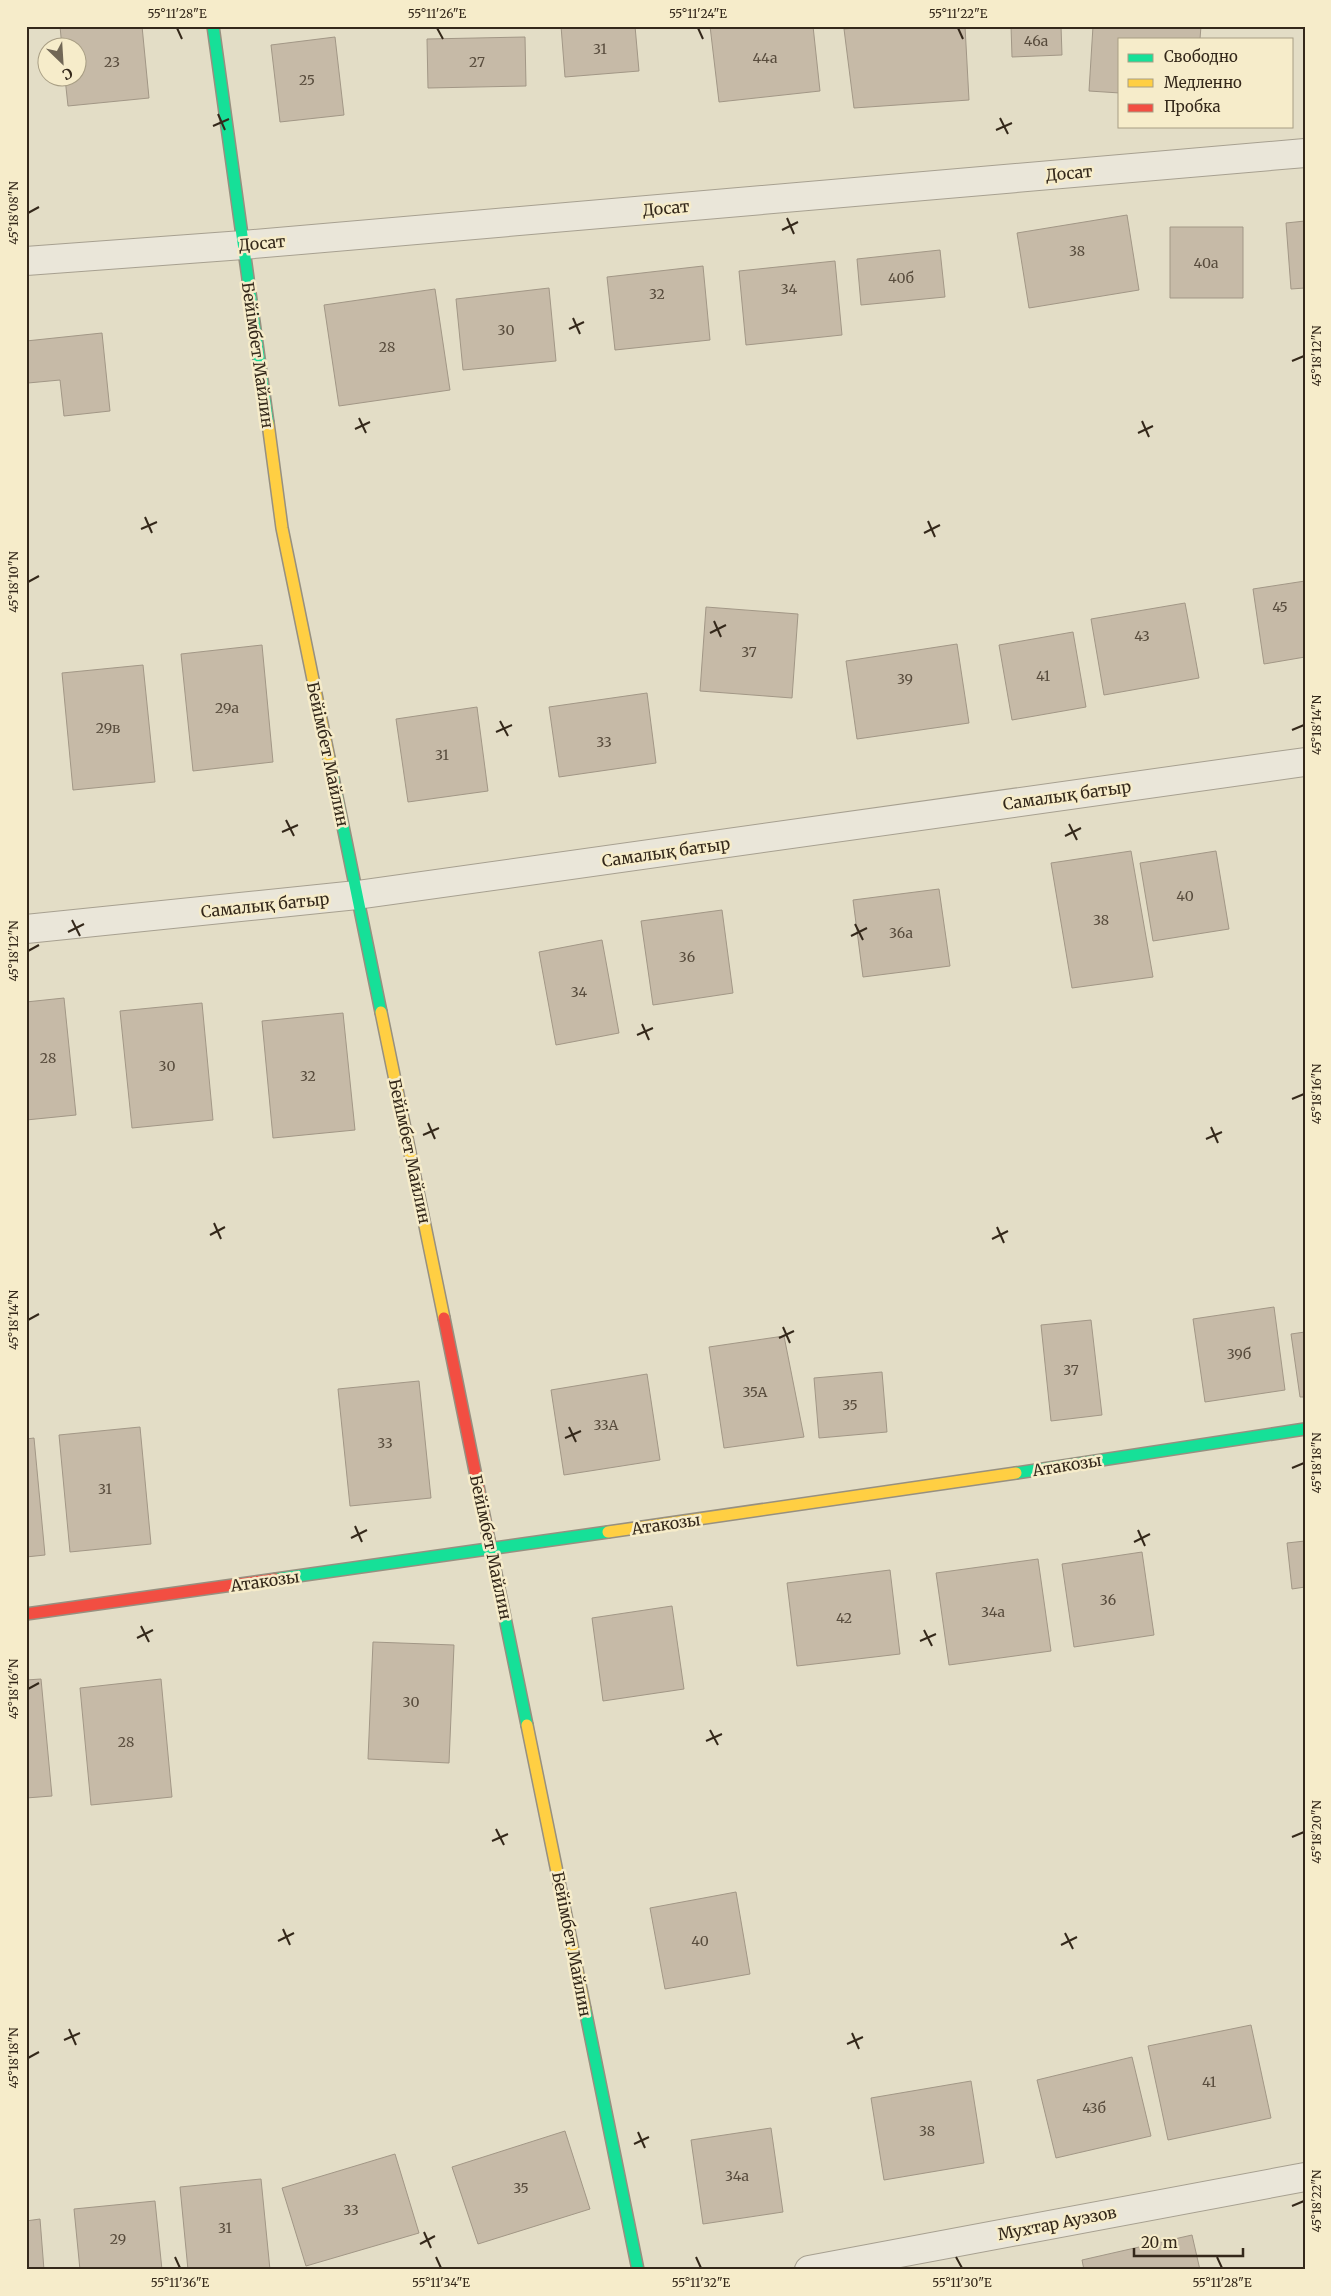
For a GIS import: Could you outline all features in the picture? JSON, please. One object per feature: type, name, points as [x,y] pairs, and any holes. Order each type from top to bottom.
[{"type":"street","name":"Бейімбет Майлин","points":[[213,26],[282,528],[638,2270]]},
{"type":"street","name":"Досат","points":[[26,261],[243,245],[1305,152]]},
{"type":"street","name":"Самалық батыр","points":[[26,930],[357,895],[1305,762]]},
{"type":"street","name":"Атакозы","points":[[26,1614],[887,1493],[1305,1429]]},
{"type":"street","name":"Мухтар Ауэзов","points":[[809,2270],[1305,2177]]},
{"type":"building","points":[[60,26],[142,26],[149,98],[68,106],[66,88],[88,88],[88,38],[61,38]]},
{"type":"building","points":[[561,26],[635,26],[639,71],[565,77]]},
{"type":"building","points":[[710,26],[813,26],[820,91],[719,102]]},
{"type":"building","points":[[879,26],[965,26],[969,100],[854,108],[844,29]]},
{"type":"building","points":[[1011,26],[1061,26],[1062,55],[1012,57]]},
{"type":"building","points":[[1093,26],[1201,26],[1200,38],[1118,38],[1118,93],[1089,91]]},
{"type":"building","points":[[335,37],[344,115],[280,122],[271,45]]},
{"type":"building","points":[[525,37],[526,86],[428,88],[427,39]]},
{"type":"building","points":[[1127,215],[1139,290],[1029,308],[1017,233]]},
{"type":"building","points":[[1305,221],[1305,288],[1291,289],[1286,223]]},
{"type":"building","points":[[1170,227],[1243,227],[1243,298],[1170,298]]},
{"type":"building","points":[[940,250],[945,297],[861,305],[857,259]]},
{"type":"building","points":[[835,261],[842,335],[746,345],[739,271]]},
{"type":"building","points":[[703,266],[710,340],[615,350],[607,277]]},
{"type":"building","points":[[549,288],[556,361],[463,370],[456,299]]},
{"type":"building","points":[[435,289],[450,390],[339,406],[324,305]]},
{"type":"building","points":[[102,333],[110,411],[64,416],[60,380],[28,383],[26,341]]},
{"type":"building","points":[[1305,581],[1305,657],[1264,664],[1253,589]]},
{"type":"building","points":[[1185,603],[1199,678],[1104,695],[1091,619]]},
{"type":"building","points":[[706,607],[798,614],[792,698],[700,691]]},
{"type":"building","points":[[1073,632],[1086,707],[1012,720],[999,645]]},
{"type":"building","points":[[957,644],[969,723],[857,739],[846,661]]},
{"type":"building","points":[[262,645],[273,762],[193,771],[181,654]]},
{"type":"building","points":[[143,665],[155,782],[73,790],[62,673]]},
{"type":"building","points":[[647,693],[656,763],[559,777],[549,707]]},
{"type":"building","points":[[477,707],[488,791],[408,802],[396,719]]},
{"type":"building","points":[[1131,851],[1153,977],[1072,988],[1051,863]]},
{"type":"building","points":[[1216,851],[1229,929],[1153,941],[1140,863]]},
{"type":"building","points":[[939,889],[950,966],[863,977],[853,900]]},
{"type":"building","points":[[722,910],[733,993],[653,1005],[641,921]]},
{"type":"building","points":[[602,940],[619,1033],[556,1045],[539,952]]},
{"type":"building","points":[[64,998],[76,1115],[26,1120],[26,1002]]},
{"type":"building","points":[[202,1003],[213,1120],[132,1128],[120,1011]]},
{"type":"building","points":[[343,1013],[355,1130],[273,1138],[262,1021]]},
{"type":"building","points":[[1274,1307],[1285,1390],[1205,1402],[1193,1319]]},
{"type":"building","points":[[1091,1320],[1102,1415],[1051,1421],[1041,1325]]},
{"type":"building","points":[[1305,1332],[1305,1397],[1300,1397],[1291,1334]]},
{"type":"building","points":[[784,1336],[804,1437],[724,1448],[709,1347]]},
{"type":"building","points":[[882,1372],[887,1432],[819,1438],[814,1378]]},
{"type":"building","points":[[647,1374],[660,1460],[564,1475],[551,1390]]},
{"type":"building","points":[[419,1381],[431,1498],[350,1506],[338,1389]]},
{"type":"building","points":[[140,1427],[151,1544],[70,1552],[59,1435]]},
{"type":"building","points":[[34,1438],[45,1555],[26,1557],[26,1439]]},
{"type":"building","points":[[1305,1541],[1305,1587],[1292,1589],[1287,1543]]},
{"type":"building","points":[[1142,1552],[1154,1635],[1074,1647],[1062,1564]]},
{"type":"building","points":[[1038,1559],[1051,1651],[949,1665],[936,1573]]},
{"type":"building","points":[[890,1570],[900,1654],[797,1666],[787,1583]]},
{"type":"building","points":[[672,1606],[684,1689],[603,1701],[592,1618]]},
{"type":"building","points":[[373,1642],[454,1645],[449,1763],[368,1759]]},
{"type":"building","points":[[41,1679],[52,1796],[26,1798],[26,1680]]},
{"type":"building","points":[[161,1679],[172,1797],[91,1805],[80,1688]]},
{"type":"building","points":[[736,1892],[750,1974],[665,1989],[650,1908]]},
{"type":"building","points":[[1251,2025],[1271,2118],[1168,2140],[1148,2046]]},
{"type":"building","points":[[1132,2057],[1151,2136],[1056,2158],[1037,2080]]},
{"type":"building","points":[[971,2081],[984,2163],[884,2180],[871,2098]]},
{"type":"building","points":[[771,2128],[783,2212],[703,2224],[691,2140]]},
{"type":"building","points":[[565,2131],[590,2209],[478,2244],[452,2167]]},
{"type":"building","points":[[395,2154],[419,2233],[306,2266],[282,2188]]},
{"type":"building","points":[[261,2179],[270,2270],[188,2270],[180,2187]]},
{"type":"building","points":[[155,2201],[162,2270],[80,2270],[74,2209]]},
{"type":"building","points":[[40,2219],[44,2270],[26,2270],[26,2221]]},
{"type":"building","points":[[1192,2235],[1200,2270],[1084,2270],[1082,2260]]},
{"type":"traffic: fast","points":[[213,26],[268,423]]},
{"type":"traffic: fast","points":[[329,758],[381,1012]]},
{"type":"traffic: fast","points":[[1016,1473],[1305,1429]]},
{"type":"traffic: fast","points":[[276,1579],[608,1532]]},
{"type":"traffic: fast","points":[[489,1540],[527,1725]]},
{"type":"traffic: fast","points":[[585,2009],[638,2270]]},
{"type":"traffic: slow","points":[[268,423],[282,528],[329,758]]},
{"type":"traffic: slow","points":[[381,1012],[444,1318]]},
{"type":"traffic: slow","points":[[608,1532],[1016,1473]]},
{"type":"traffic: slow","points":[[527,1725],[585,2009]]},
{"type":"traffic: jam","points":[[444,1318],[489,1540]]},
{"type":"traffic: jam","points":[[26,1614],[276,1579]]}]
